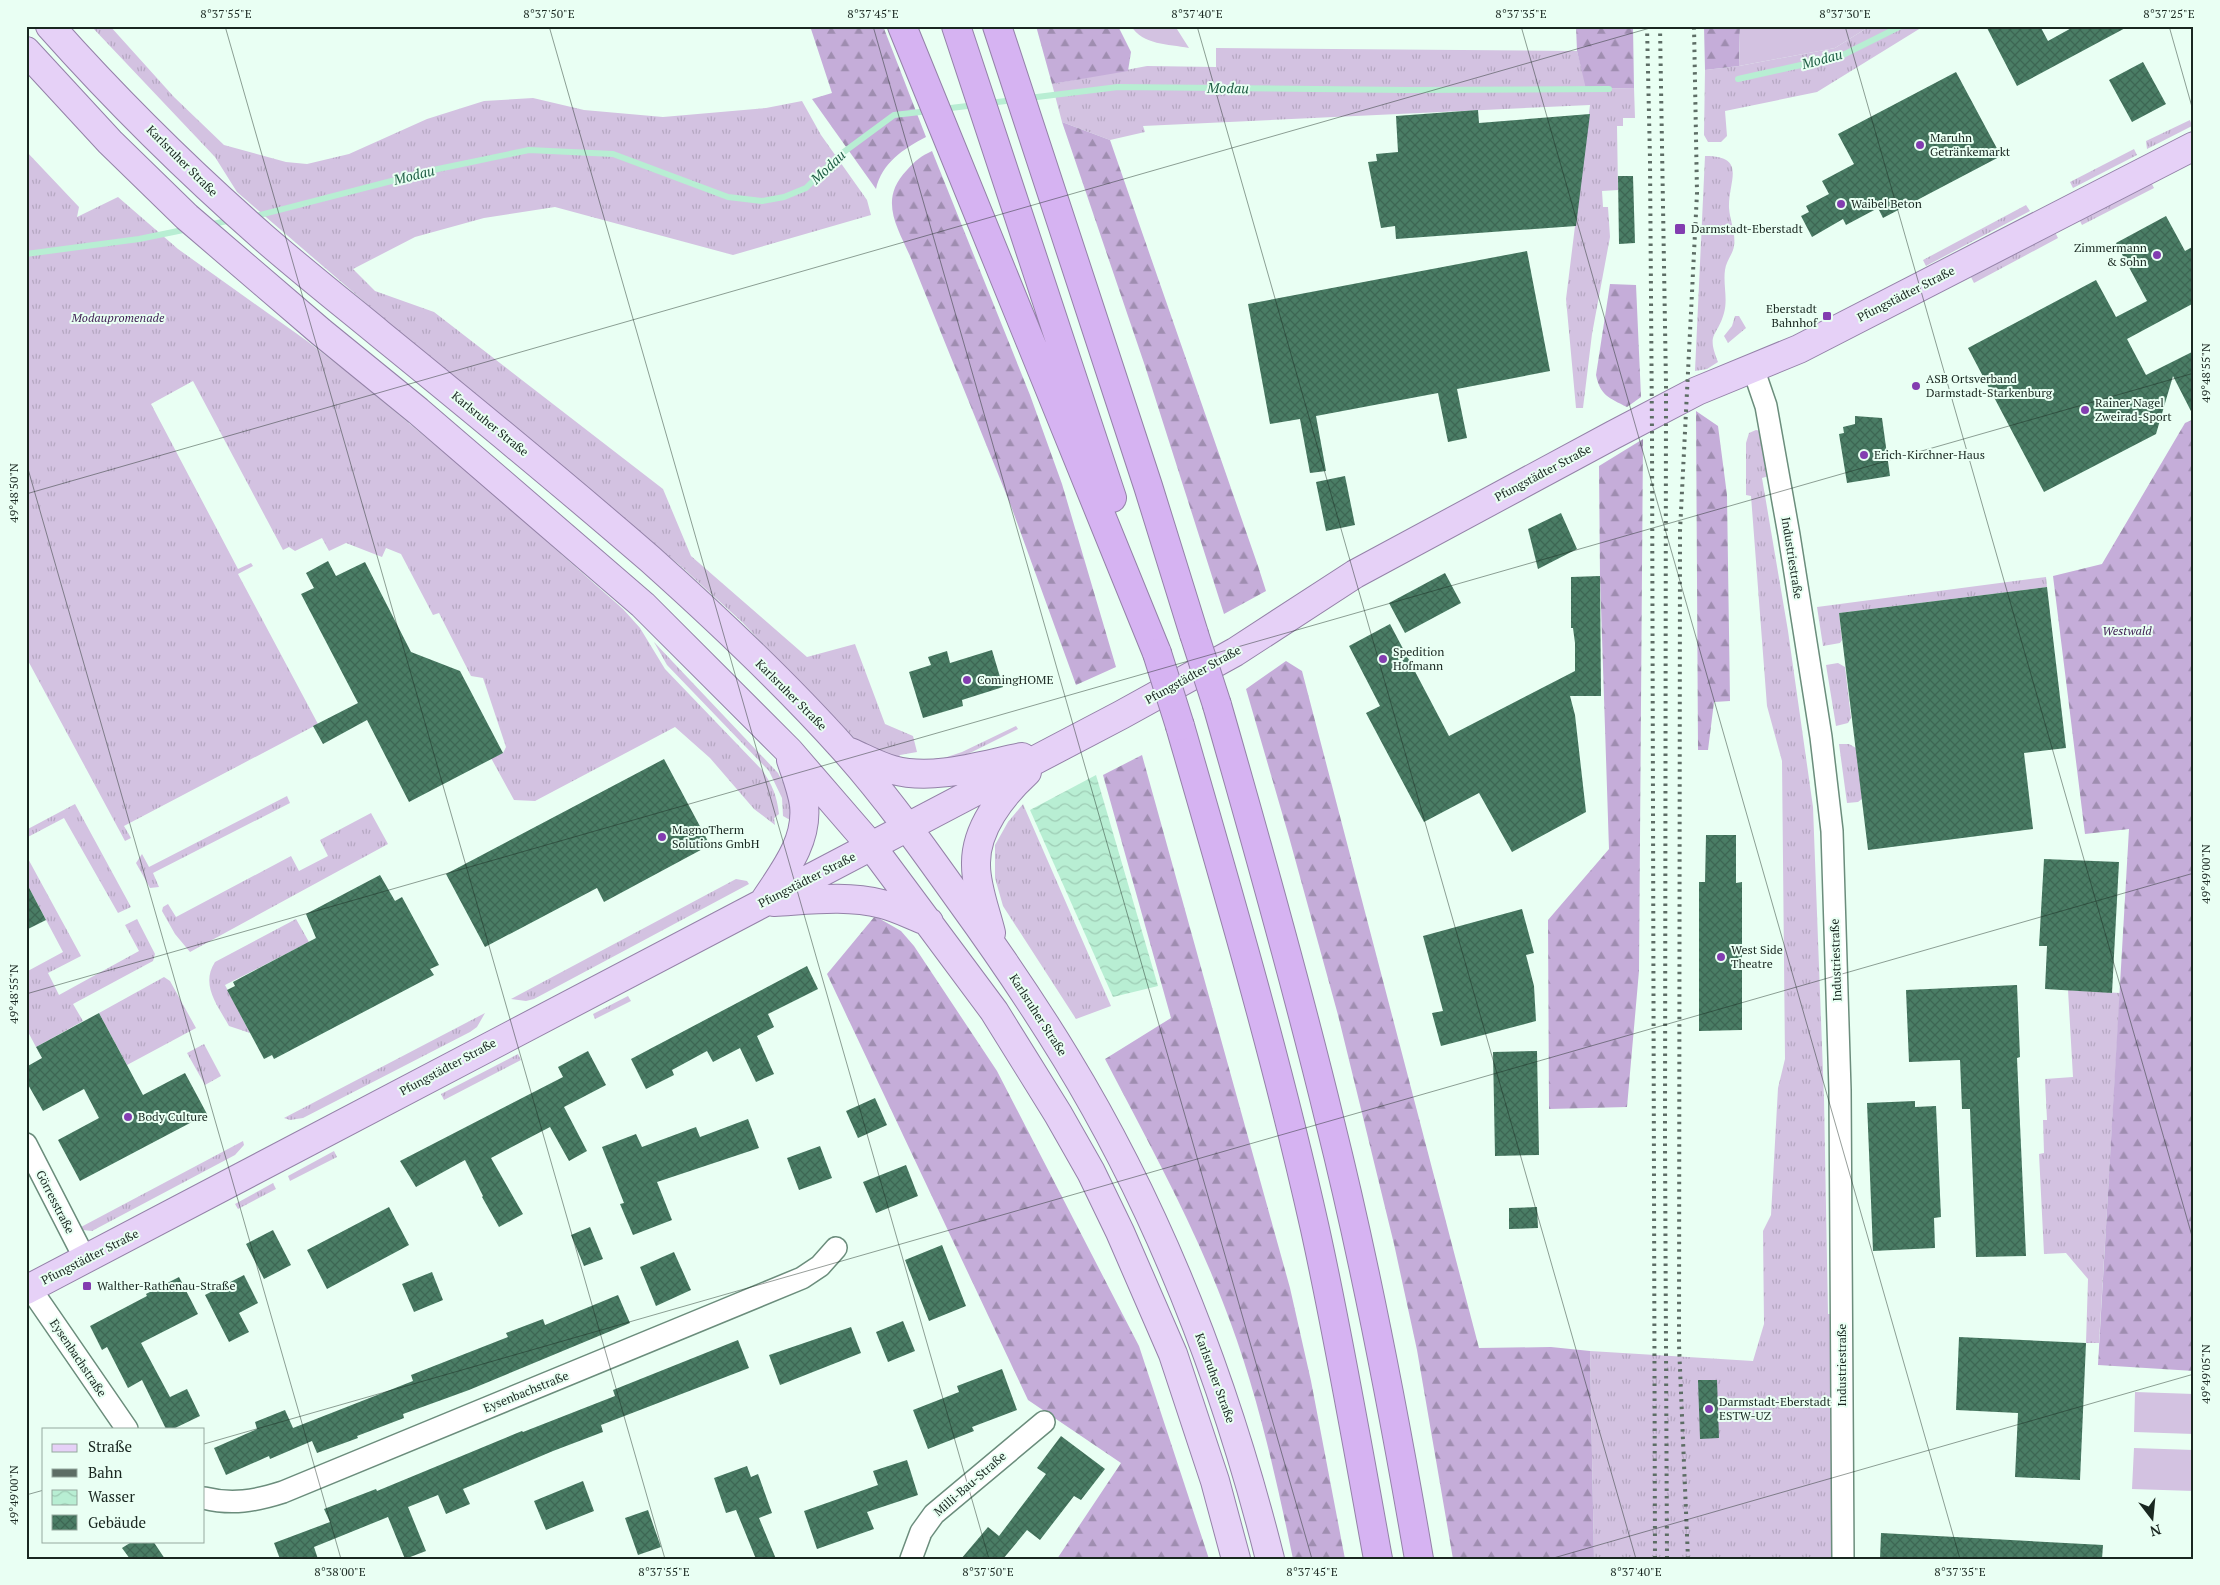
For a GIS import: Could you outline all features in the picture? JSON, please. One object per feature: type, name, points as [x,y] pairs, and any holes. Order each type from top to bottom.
[{"type":"highway","points":[[902,26],[927,92],[1157,653]]},
{"type":"highway","points":[[956,26],[1111,496],[1228,893],[1300,1168],[1351,1406],[1378,1559]]},
{"type":"highway","points":[[996,26],[1145,477],[1217,705],[1274,906],[1330,1122],[1394,1414],[1419,1559]]},
{"type":"main road","name":"Karlsruher Straße","points":[[50,26],[79,59],[226,204],[530,457],[652,561],[718,621],[844,749],[908,828],[994,947],[1067,1060],[1103,1125],[1157,1234],[1190,1311],[1226,1408],[1249,1479],[1270,1559]]},
{"type":"main road","points":[[26,51],[110,142],[187,217],[321,332],[418,411],[643,605],[789,751],[872,847],[929,922],[1024,1057],[1086,1164],[1148,1293],[1196,1417],[1216,1481],[1236,1559]]},
{"type":"main road","name":"Pfungstädter Straße","points":[[28,1289],[1121,715],[1235,652],[1355,574],[1697,391],[1799,349],[2194,146]]},
{"type":"main road","points":[[844,749],[882,766],[907,772],[942,772],[1048,752]]},
{"type":"main road","points":[[762,903],[790,861],[798,845],[803,828],[805,813],[802,794],[789,751]]},
{"type":"main road","points":[[994,947],[978,877],[977,848],[986,823],[1004,796],[1048,752]]},
{"type":"main road","points":[[762,903],[822,899],[866,900],[892,907],[929,922]]},
{"type":"street","name":"Industriestraße","points":[[1753,368],[1766,406],[1790,544],[1821,737],[1832,831],[1840,1090],[1843,1559]]},
{"type":"street","name":"Görresstraße","points":[[26,1144],[85,1260]]},
{"type":"street","name":"Eysenbachstraße","points":[[205,1498],[237,1503],[283,1492],[802,1278],[820,1266],[836,1248]]},
{"type":"street","name":"Eysenbachstraße","points":[[28,1289],[126,1428]]},
{"type":"street","name":"Milli-Bau-Straße","points":[[911,1559],[921,1532],[934,1514],[1044,1422]]},
{"type":"green space","points":[[91,26],[110,26],[174,97],[224,145],[286,162],[307,164],[349,154],[427,119],[484,101],[533,98],[584,110],[663,117],[766,108],[802,101],[821,135],[867,200],[871,215],[733,255],[555,207],[484,218],[415,237],[353,269],[375,291],[434,312],[663,489],[691,556],[807,657],[855,644],[885,724],[913,736],[917,752],[900,755],[896,761],[864,748],[742,622],[683,568],[375,311],[237,192],[215,157]]},
{"type":"green space","points":[[810,26],[883,26],[926,137],[909,147],[888,164],[876,189],[812,99],[832,93]]},
{"type":"green space","points":[[1036,26],[1118,26],[1131,52],[1128,71],[1052,84]]},
{"type":"green space","points":[[1131,26],[1175,26],[1189,48],[1149,40],[1142,37]]},
{"type":"green space","points":[[1576,26],[1633,26],[1634,88],[1586,89],[1577,51]]},
{"type":"green space","points":[[1704,26],[1740,26],[1739,66],[1705,70]]},
{"type":"green space","points":[[1740,26],[1870,26],[1835,48],[1739,66]]},
{"type":"green space","points":[[1870,26],[1924,26],[1817,92],[1725,111],[1727,136],[1721,142],[1708,142],[1704,135],[1705,70],[1739,66],[1835,48]]},
{"type":"green space","points":[[1216,48],[1577,51],[1587,89],[1634,88],[1635,118],[1623,118],[1623,126],[1617,126],[1618,190],[1602,191],[1603,207],[1608,207],[1610,237],[1592,334],[1583,408],[1576,408],[1566,299],[1590,105],[1143,126],[1145,132],[1110,140],[1062,122],[1052,84],[1147,66],[1216,67]]},
{"type":"green space","points":[[2190,120],[2192,126],[2147,149],[2146,141]]},
{"type":"green space","points":[[1062,122],[1110,140],[1258,566],[1266,591],[1224,614],[1145,366]]},
{"type":"green space","points":[[2134,149],[2137,155],[2073,188],[2070,182]]},
{"type":"green space","name":"Modaupromenade","points":[[26,151],[79,207],[77,217],[118,197],[178,249],[307,341],[347,372],[475,478],[623,609],[640,628],[665,669],[762,770],[771,785],[777,802],[779,814],[774,818],[775,825],[754,809],[710,758],[675,727],[535,801],[514,800],[491,758],[503,753],[506,747],[483,678],[471,676],[439,613],[433,615],[401,554],[386,548],[382,557],[346,543],[329,551],[322,538],[295,551],[289,547],[283,550],[193,381],[151,404],[238,569],[251,563],[253,566],[238,574],[318,724],[124,826],[131,838],[125,841],[26,657]]},
{"type":"green space","points":[[932,151],[1030,395],[1062,484],[1116,667],[1076,685],[1011,506],[900,234],[893,212],[894,191],[899,181],[916,161]]},
{"type":"green space","points":[[1705,156],[1727,160],[1731,165],[1733,172],[1729,208],[1734,241],[1725,270],[1726,302],[1724,313],[1713,340],[1718,362],[1707,369],[1695,371]]},
{"type":"green space","points":[[2151,182],[2154,188],[2082,225],[2079,219]]},
{"type":"green space","points":[[2026,205],[2030,211],[1926,266],[1923,260]]},
{"type":"green space","points":[[2055,232],[2058,238],[1974,283],[1971,277]]},
{"type":"green space","points":[[1610,284],[1636,285],[1641,397],[1627,407],[1603,392],[1596,375]]},
{"type":"green space","points":[[1735,316],[1739,316],[1746,328],[1728,343],[1724,336],[1732,326]]},
{"type":"green space","points":[[1696,411],[1718,426],[1727,495],[1730,701],[1714,702],[1708,750],[1698,750]]},
{"type":"green space","name":"Westwald","points":[[2194,419],[2194,1371],[2098,1365],[2129,829],[2085,834],[2053,576],[2102,564],[2185,423]]},
{"type":"green space","points":[[1756,430],[1761,431],[1769,476],[1762,478],[1788,631],[1813,807],[1824,1099],[1828,1314],[1833,1314],[1833,1559],[1594,1559],[1590,1351],[1753,1361],[1764,1324],[1763,1231],[1771,1215],[1778,1088],[1785,1059],[1782,761],[1767,706],[1751,496],[1746,495],[1746,443],[1749,433]]},
{"type":"green space","points":[[1643,439],[1639,971],[1627,1107],[1549,1109],[1548,920],[1609,849],[1600,576],[1599,466]]},
{"type":"green space","points":[[2046,577],[2047,587],[1839,613],[1842,640],[1840,643],[1823,646],[1817,607]]},
{"type":"green space","points":[[654,642],[778,773],[793,802],[790,820],[783,816],[782,798],[769,771],[667,665]]},
{"type":"green space","points":[[1286,661],[1302,671],[1479,1348],[1551,1347],[1590,1351],[1594,1559],[1453,1559],[1417,1350],[1394,1244],[1338,1015],[1246,689]]},
{"type":"green space","points":[[1838,663],[1845,667],[1851,718],[1848,723],[1836,726],[1826,665]]},
{"type":"green space","points":[[1016,726],[1018,729],[954,760],[922,760],[944,758],[962,752]]},
{"type":"green space","points":[[1839,744],[1849,744],[1856,748],[1862,799],[1858,802],[1847,803]]},
{"type":"green space","points":[[1142,755],[1290,1288],[1311,1381],[1345,1559],[1293,1559],[1254,1395],[1234,1331],[1182,1208],[1105,1059],[1171,1018],[1103,775]]},
{"type":"green space","points":[[287,796],[290,803],[153,873],[159,887],[150,888],[136,863],[142,854],[149,867]]},
{"type":"green space","points":[[75,804],[131,907],[118,913],[64,818],[26,838],[26,830]]},
{"type":"green space","points":[[1023,804],[1111,1006],[1076,1019],[1003,906],[995,878],[995,845],[1008,822]]},
{"type":"green space","points":[[371,813],[388,844],[190,952],[175,934],[162,911],[163,907],[168,904],[176,917],[291,856],[299,871],[328,856],[320,840]]},
{"type":"green space","points":[[26,855],[81,956],[48,973],[59,995],[139,951],[125,925],[137,919],[155,954],[153,961],[73,1004],[83,1021],[36,1047],[26,1028],[26,972],[63,952],[26,882]]},
{"type":"green space","points":[[736,879],[747,881],[749,884],[534,999],[526,1001],[511,999]]},
{"type":"green space","points":[[875,916],[901,931],[914,946],[997,1071],[1139,1346],[1209,1559],[1057,1559],[1121,1463],[1028,1400],[827,974]]},
{"type":"green space","points":[[296,919],[309,942],[225,985],[250,1033],[229,1026],[212,995],[210,987],[209,979],[215,962]]},
{"type":"green space","points":[[164,977],[170,981],[196,1028],[127,1065],[99,1013]]},
{"type":"green space","points":[[2068,990],[2120,993],[2099,1343],[2086,1343],[2088,1279],[2066,1253],[2044,1254],[2039,1154],[2044,1153],[2043,1120],[2047,1120],[2045,1079],[2073,1077]]},
{"type":"green space","points":[[628,996],[631,1001],[595,1019],[593,1014]]},
{"type":"green space","points":[[485,1013],[477,1027],[470,1032],[303,1118],[290,1120],[284,1118]]},
{"type":"green space","points":[[204,1044],[221,1076],[205,1085],[187,1053]]},
{"type":"green space","points":[[518,1054],[521,1060],[444,1100],[441,1094]]},
{"type":"green space","points":[[243,1141],[244,1145],[235,1155],[92,1231],[83,1230],[81,1227]]},
{"type":"green space","points":[[334,1151],[337,1157],[290,1181],[288,1176]]},
{"type":"green space","points":[[273,1183],[276,1189],[238,1209],[235,1204]]},
{"type":"green space","points":[[2135,1392],[2194,1394],[2194,1434],[2134,1432]]},
{"type":"green space","points":[[2134,1448],[2194,1450],[2194,1491],[2132,1489]]},
{"type":"water","points":[[1096,775],[1158,986],[1113,997],[1030,810]]},
{"type":"building","points":[[1986,26],[2040,26],[2048,41],[2075,26],[2129,26],[2017,86]]},
{"type":"building","points":[[2143,62],[2166,104],[2132,122],[2109,80]]},
{"type":"building","name":"Maruhn Getränkemarkt","points":[[1956,72],[2001,156],[1883,218],[1878,208],[1846,225],[1843,219],[1812,237],[1801,216],[1809,212],[1806,206],[1829,194],[1822,181],[1854,164],[1838,134]]},
{"type":"building","points":[[1478,110],[1479,123],[1590,114],[1576,226],[1396,239],[1395,226],[1381,228],[1368,162],[1377,161],[1376,154],[1398,152],[1396,116]]},
{"type":"building","points":[[1618,176],[1633,176],[1635,243],[1619,244]]},
{"type":"building","points":[[2166,216],[2185,251],[2194,246],[2194,303],[2127,339],[2146,375],[2194,351],[2194,417],[2173,376],[2156,434],[2044,492],[1968,348],[2096,280],[2116,317],[2147,301],[2116,243]]},
{"type":"building","points":[[1527,251],[1550,371],[1457,389],[1467,438],[1448,442],[1438,393],[1316,416],[1326,471],[1310,473],[1300,419],[1270,424],[1248,304]]},
{"type":"building","name":"Erich-Kirchner-Haus","points":[[1855,416],[1882,418],[1890,476],[1847,483],[1839,434],[1844,433],[1843,427],[1855,424]]},
{"type":"building","points":[[1345,476],[1355,525],[1326,531],[1316,482]]},
{"type":"building","points":[[1561,513],[1577,549],[1538,569],[1528,529]]},
{"type":"building","points":[[328,561],[336,576],[365,562],[411,652],[460,671],[503,753],[409,802],[367,720],[323,744],[313,726],[358,703],[301,594],[314,588],[306,573]]},
{"type":"building","points":[[1445,573],[1461,603],[1405,633],[1389,603]]},
{"type":"building","points":[[1600,576],[1601,696],[1570,696],[1575,715],[1586,812],[1512,852],[1479,793],[1424,822],[1366,713],[1380,706],[1349,646],[1390,624],[1449,736],[1575,671],[1575,643],[1573,628],[1571,628],[1571,577]]},
{"type":"building","points":[[2047,587],[2066,748],[2024,753],[2033,829],[1868,850],[1839,613]]},
{"type":"building","points":[[992,650],[1003,687],[962,700],[963,706],[923,718],[909,672],[931,665],[928,657],[947,651],[950,663]]},
{"type":"building","points":[[664,759],[710,845],[604,902],[597,888],[485,947],[446,874]]},
{"type":"building","name":"West Side Theatre","points":[[1706,835],[1736,835],[1736,883],[1742,882],[1742,1030],[1699,1031],[1699,882],[1705,882]]},
{"type":"building","points":[[2044,859],[2119,862],[2112,993],[2045,989],[2047,946],[2039,946]]},
{"type":"building","points":[[380,875],[395,901],[402,897],[439,965],[430,969],[434,975],[274,1059],[272,1055],[264,1059],[227,990],[235,986],[233,982],[316,938],[306,914]]},
{"type":"building","points":[[26,882],[46,920],[26,930]]},
{"type":"building","points":[[1522,909],[1534,953],[1526,955],[1534,986],[1536,1021],[1441,1046],[1432,1013],[1443,1011],[1423,936]]},
{"type":"building","points":[[807,966],[818,989],[768,1014],[774,1027],[757,1036],[774,1074],[756,1082],[740,1048],[713,1062],[707,1051],[672,1070],[674,1075],[646,1089],[631,1059]]},
{"type":"building","points":[[2017,985],[2020,1057],[2017,1058],[2026,1256],[1976,1257],[1970,1109],[1962,1109],[1960,1060],[1909,1062],[1906,990]]},
{"type":"building","points":[[99,1013],[143,1095],[185,1073],[207,1114],[80,1181],[58,1140],[99,1118],[84,1089],[43,1111],[26,1081],[26,1067],[42,1058],[36,1047]]},
{"type":"building","points":[[588,1051],[606,1085],[564,1107],[587,1151],[569,1161],[550,1127],[491,1158],[523,1214],[499,1227],[482,1197],[465,1160],[416,1187],[400,1161],[563,1077],[558,1067]]},
{"type":"building","points":[[1537,1051],[1539,1155],[1495,1156],[1493,1052]]},
{"type":"building","points":[[875,1098],[887,1125],[858,1138],[846,1111]]},
{"type":"building","points":[[1915,1101],[1915,1107],[1936,1106],[1941,1217],[1934,1218],[1935,1248],[1873,1251],[1867,1103]]},
{"type":"building","points":[[748,1119],[759,1148],[657,1182],[672,1220],[633,1235],[620,1204],[624,1203],[602,1147],[636,1134],[642,1147],[696,1127],[700,1137]]},
{"type":"building","points":[[820,1146],[832,1178],[799,1190],[787,1158]]},
{"type":"building","points":[[906,1165],[918,1196],[876,1213],[863,1182]]},
{"type":"building","points":[[389,1207],[409,1245],[327,1289],[307,1250]]},
{"type":"building","points":[[1537,1207],[1538,1228],[1509,1229],[1509,1208]]},
{"type":"building","points":[[590,1227],[603,1259],[584,1266],[571,1235]]},
{"type":"building","points":[[273,1230],[291,1265],[264,1279],[246,1244]]},
{"type":"building","points":[[942,1245],[966,1306],[929,1321],[905,1260]]},
{"type":"building","points":[[674,1252],[691,1290],[656,1306],[640,1267]]},
{"type":"building","points":[[432,1272],[443,1300],[414,1312],[402,1284]]},
{"type":"building","points":[[244,1275],[258,1303],[239,1313],[249,1332],[229,1342],[205,1295]]},
{"type":"building","points":[[179,1277],[198,1314],[141,1343],[170,1397],[187,1389],[200,1416],[175,1428],[166,1428],[142,1380],[128,1388],[107,1347],[102,1350],[90,1326],[147,1296],[146,1294]]},
{"type":"building","points":[[618,1295],[630,1323],[469,1390],[403,1414],[404,1418],[357,1436],[358,1438],[317,1453],[312,1441],[270,1459],[269,1456],[226,1475],[214,1448],[257,1429],[255,1422],[285,1410],[293,1428],[413,1381],[411,1375],[508,1337],[506,1333],[543,1319],[545,1325]]},
{"type":"building","points":[[903,1321],[915,1351],[888,1362],[876,1332]]},
{"type":"building","points":[[851,1327],[861,1353],[780,1385],[769,1355]]},
{"type":"building","points":[[1959,1337],[2086,1343],[2080,1480],[2015,1477],[2018,1413],[1956,1410]]},
{"type":"building","points":[[738,1340],[749,1368],[601,1425],[603,1432],[463,1489],[470,1504],[446,1514],[438,1495],[408,1507],[426,1551],[405,1559],[388,1517],[314,1547],[318,1559],[280,1559],[274,1543],[330,1522],[324,1509],[376,1489],[377,1491],[522,1431],[615,1396],[613,1390]]},
{"type":"building","points":[[1002,1369],[1017,1410],[972,1427],[974,1431],[928,1449],[913,1410],[959,1392],[957,1386]]},
{"type":"building","name":"Darmstadt-Eberstadt ESTW-UZ","points":[[1698,1380],[1717,1380],[1719,1438],[1700,1439]]},
{"type":"building","points":[[1061,1436],[1105,1469],[1081,1500],[1074,1496],[1040,1540],[1027,1530],[1003,1559],[961,1559],[988,1527],[999,1536],[1046,1474],[1037,1468]]},
{"type":"building","points":[[907,1460],[918,1495],[867,1512],[874,1529],[817,1549],[804,1511],[878,1485],[873,1471]]},
{"type":"building","points":[[747,1466],[751,1477],[758,1474],[772,1513],[759,1518],[776,1559],[756,1559],[736,1510],[726,1513],[714,1478]]},
{"type":"building","points":[[583,1481],[594,1511],[546,1530],[534,1501]]},
{"type":"building","points":[[648,1510],[661,1547],[638,1555],[625,1518]]},
{"type":"building","points":[[1881,1533],[2103,1545],[2102,1559],[1880,1559]]},
{"type":"building","points":[[131,1542],[154,1542],[165,1559],[130,1559],[122,1548]]},
{"type":"waterway","name":"Modau","points":[[1738,79],[1841,56],[1901,26]]},
{"type":"waterway","name":"Modau","points":[[1029,98],[1118,87],[1407,90],[1609,89]]},
{"type":"waterway","name":"Modau","points":[[989,103],[1014,100]]},
{"type":"waterway","name":"Modau","points":[[942,109],[976,105]]},
{"type":"waterway","name":"Modau","points":[[252,217],[438,169],[529,150],[613,154],[728,197],[762,201],[784,197],[806,188],[837,157],[894,115],[929,111]]},
{"type":"waterway","name":"Modau","points":[[208,225],[232,220]]},
{"type":"waterway","name":"Modau","points":[[26,254],[139,239],[188,229]]},
{"type":"railway","points":[[1647,26],[1652,434],[1655,1559]]},
{"type":"railway","points":[[1660,26],[1666,385],[1665,1140],[1667,1559]]},
{"type":"railway","points":[[1688,1559],[1679,1345],[1680,531],[1697,193],[1694,26]]},
{"type":"place","name":"Maruhn Getränkemarkt","points":[[1920,145]]},
{"type":"place","name":"Waibel Beton","points":[[1841,204]]},
{"type":"place","name":"Darmstadt-Eberstadt","points":[[1680,229]]},
{"type":"place","name":"Zimmermann & Sohn","points":[[2157,255]]},
{"type":"place","name":"Eberstadt Bahnhof","points":[[1827,316]]},
{"type":"place","name":"ASB Ortsverband Darmstadt-Starkenburg","points":[[1916,386]]},
{"type":"place","name":"Rainer Nagel Zweirad-Sport","points":[[2085,410]]},
{"type":"place","name":"Erich-Kirchner-Haus","points":[[1864,455]]},
{"type":"place","name":"Spedition Hofmann","points":[[1383,659]]},
{"type":"place","name":"ComingHOME","points":[[967,680]]},
{"type":"place","name":"MagnoTherm Solutions GmbH","points":[[662,837]]},
{"type":"place","name":"West Side Theatre","points":[[1721,957]]},
{"type":"place","name":"Body Culture","points":[[128,1117]]},
{"type":"place","name":"Walther-Rathenau-Straße","points":[[87,1286]]},
{"type":"place","name":"Darmstadt-Eberstadt ESTW-UZ","points":[[1709,1409]]}]
